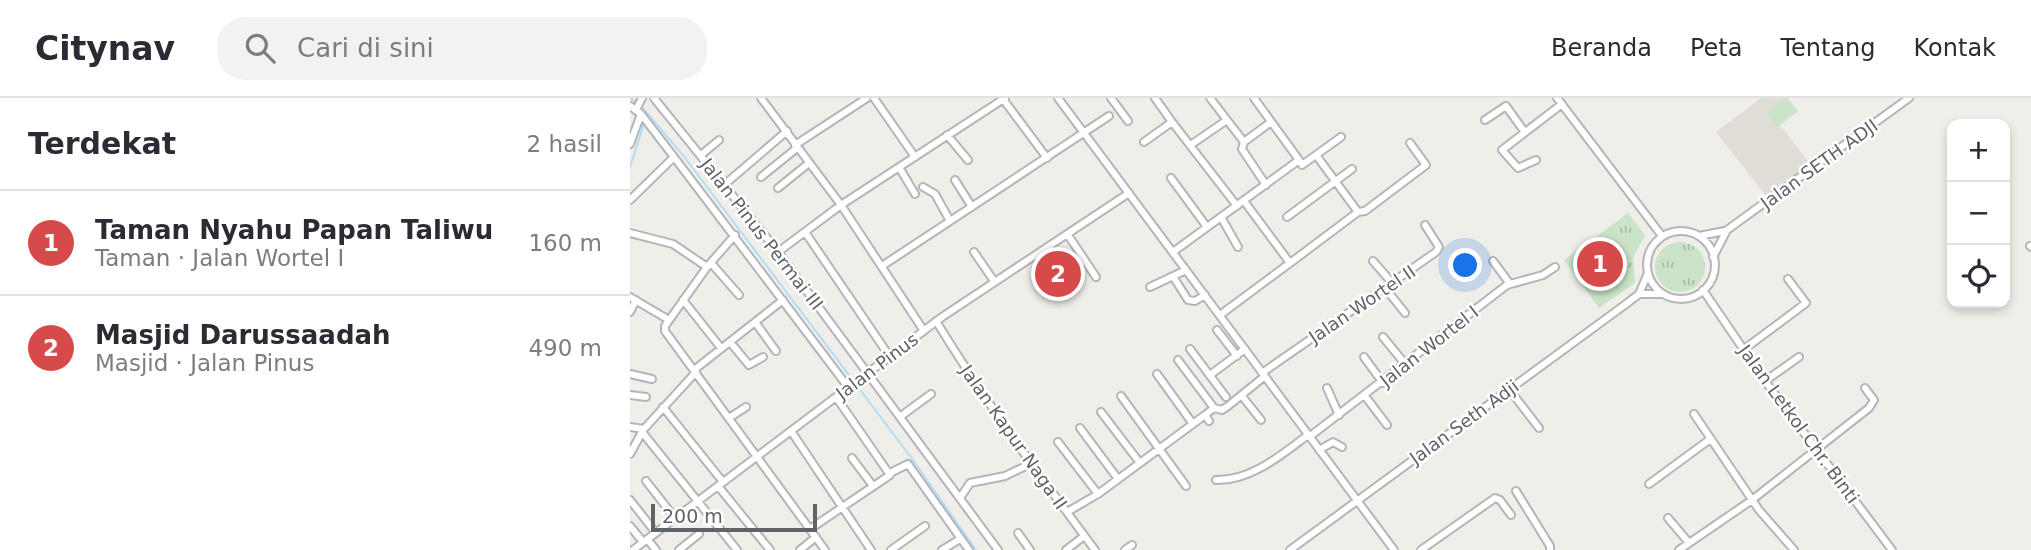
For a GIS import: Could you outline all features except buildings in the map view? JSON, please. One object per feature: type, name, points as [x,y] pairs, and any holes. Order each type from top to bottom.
[{"type":"street","name":"Jalan Pinus Permai III","points":[[654,98],[778,252],[998,550]]},
{"type":"street","points":[[761,98],[841,205],[924,331]]},
{"type":"street","points":[[761,177],[796,146],[867,98]]},
{"type":"street","points":[[874,98],[915,157]]},
{"type":"street","points":[[778,252],[841,205],[1004,98],[1047,158]]},
{"type":"street","points":[[1069,98],[1060,100],[1391,549]]},
{"type":"street","points":[[1111,98],[1128,121]]},
{"type":"street","points":[[1155,98],[1237,206]]},
{"type":"street","points":[[1210,98],[1244,142]]},
{"type":"street","points":[[1266,98],[1256,101],[1302,165],[1341,137]]},
{"type":"street","name":"Jalan SETH ADJI","points":[[1727,230],[1909,98]]},
{"type":"street","points":[[1536,160],[1518,168],[1503,152],[1505,145],[1559,100],[1662,236]]},
{"type":"street","points":[[630,144],[638,106]]},
{"type":"street","points":[[638,106],[850,386]]},
{"type":"street","points":[[1485,120],[1506,106],[1524,131]]},
{"type":"street","points":[[882,266],[1109,116]]},
{"type":"street","points":[[1192,144],[1227,120]]},
{"type":"street","points":[[1144,142],[1172,122]]},
{"type":"street","points":[[1266,185],[1242,149],[1244,142],[1271,122]]},
{"type":"street","points":[[724,185],[787,131]]},
{"type":"street","points":[[947,135],[968,160]]},
{"type":"street","points":[[701,155],[719,140]]},
{"type":"street","points":[[1220,315],[1426,165],[1410,143]]},
{"type":"street","points":[[1316,155],[1358,212]]},
{"type":"street","points":[[630,200],[674,157]]},
{"type":"street","points":[[1173,252],[1299,160]]},
{"type":"street","points":[[778,188],[809,163]]},
{"type":"street","points":[[899,167],[915,194]]},
{"type":"street","points":[[1287,217],[1352,169]]},
{"type":"street","points":[[1171,178],[1207,227]]},
{"type":"street","points":[[956,180],[972,207]]},
{"type":"street","points":[[923,187],[935,194],[950,221]]},
{"type":"street","name":"Jalan Pinus","points":[[633,550],[936,321],[1129,193]]},
{"type":"street","points":[[1244,201],[1290,262]]},
{"type":"street","points":[[1221,217],[1238,247]]},
{"type":"street","name":"Jalan Wortel II","points":[[1067,512],[1098,494],[1159,448],[1207,418],[1214,408],[1222,410],[1242,396],[1263,375],[1438,250],[1425,225]]},
{"type":"street","points":[[1727,230],[1713,257],[1713,272],[1703,290],[1682,299],[1639,294],[1648,273],[1649,252],[1662,236],[1680,231],[1698,236],[1727,230]]},
{"type":"street","points":[[805,232],[890,357]]},
{"type":"street","points":[[630,233],[673,244],[709,265],[739,295]]},
{"type":"street","points":[[735,235],[683,300],[665,331],[825,550]]},
{"type":"street","points":[[1068,235],[1096,276]]},
{"type":"street","points":[[1698,236],[1713,257]]},
{"type":"street","points":[[974,252],[994,281]]},
{"type":"street","points":[[1373,261],[1393,284]]},
{"type":"street","points":[[1493,261],[1510,284]]},
{"type":"street","name":"Jalan Wortel I","points":[[1216,480],[1230,480],[1254,471],[1383,383],[1510,284],[1543,275],[1555,267]]},
{"type":"street","points":[[1150,287],[1167,277],[1174,278],[1186,270]]},
{"type":"street","points":[[1648,273],[1653,284],[1665,295]]},
{"type":"street","points":[[1174,278],[1188,300],[1195,301],[1205,295]]},
{"type":"street","points":[[1743,350],[1806,303],[1788,279]]},
{"type":"street","points":[[1386,289],[1405,313]]},
{"type":"street","name":"Jalan Letkol Chr. Binti","points":[[1703,290],[1765,381],[1892,550]]},
{"type":"street","name":"Jalan Seth Adji","points":[[1290,550],[1639,294]]},
{"type":"street","points":[[630,312],[633,299],[669,320]]},
{"type":"street","points":[[683,300],[721,348]]},
{"type":"street","points":[[630,454],[643,430],[695,371],[783,300]]},
{"type":"street","name":"Jalan Kapur Naga II","points":[[936,321],[1030,464],[1095,550]]},
{"type":"street","points":[[755,322],[776,351]]},
{"type":"street","points":[[1217,330],[1237,356]]},
{"type":"street","points":[[1383,337],[1406,365]]},
{"type":"street","points":[[730,342],[749,365],[763,357]]},
{"type":"street","points":[[1190,349],[1226,397]]},
{"type":"street","points":[[1210,376],[1245,349]]},
{"type":"street","points":[[1364,357],[1383,383]]},
{"type":"street","points":[[1765,381],[1799,357]]},
{"type":"street","points":[[1178,360],[1214,408]]},
{"type":"street","points":[[630,374],[652,379]]},
{"type":"street","points":[[1157,374],[1194,424]]},
{"type":"street","points":[[1327,388],[1339,415]]},
{"type":"street","points":[[1679,550],[1752,500],[1874,403],[1865,388]]},
{"type":"street","points":[[1509,389],[1539,428]]},
{"type":"street","points":[[901,416],[931,394]]},
{"type":"street","points":[[630,395],[646,397]]},
{"type":"street","points":[[1121,396],[1186,486]]},
{"type":"street","points":[[1242,396],[1261,420]]},
{"type":"street","points":[[1365,396],[1387,425]]},
{"type":"street","points":[[836,397],[890,473]]},
{"type":"street","points":[[663,407],[770,550]]},
{"type":"street","points":[[729,418],[746,407]]},
{"type":"street","points":[[1101,412],[1140,463]]},
{"type":"street","points":[[1693,414],[1752,500],[1794,550]]},
{"type":"street","points":[[630,427],[643,430],[737,550]]},
{"type":"street","points":[[1080,428],[1118,479]]},
{"type":"street","points":[[791,431],[872,550]]},
{"type":"street","points":[[1649,484],[1709,440]]},
{"type":"street","points":[[1058,442],[1098,494]]},
{"type":"street","points":[[1319,450],[1334,442],[1342,447]]},
{"type":"street","points":[[852,457],[873,486]]},
{"type":"street","points":[[810,529],[890,473],[908,464],[969,550]]},
{"type":"street","points":[[960,498],[970,483],[1005,476],[1030,464]]},
{"type":"street","points":[[646,481],[675,518]]},
{"type":"street","points":[[1516,491],[1550,545],[1550,550]]},
{"type":"street","points":[[1421,550],[1495,498],[1500,500],[1511,515]]},
{"type":"street","points":[[630,500],[656,533]]},
{"type":"street","points":[[1668,518],[1688,546]]},
{"type":"street","points":[[630,526],[656,550]]},
{"type":"street","points":[[891,550],[925,526]]},
{"type":"street","points":[[1018,533],[1030,550]]},
{"type":"street","points":[[679,550],[699,534]]},
{"type":"street","points":[[1066,550],[1084,536]]},
{"type":"street","points":[[800,550],[816,537]]},
{"type":"street","points":[[942,550],[960,539]]},
{"type":"shaded area","points":[[1761,98],[1788,98],[1798,111],[1780,125],[1810,164],[1767,197],[1716,132]]},
{"type":"green space","points":[[1785,98],[1798,111],[1777,127],[1766,113]]},
{"type":"green space","points":[[1628,213],[1645,235],[1633,258],[1635,283],[1599,308],[1564,260]]},
{"type":"green space","points":[[1680,242],[1697,250],[1705,267],[1697,284],[1680,292],[1663,284],[1655,267],[1663,250]]},
{"type":"waterway","points":[[630,98],[638,103]]},
{"type":"waterway","points":[[642,107],[686,159],[913,460],[976,550]]},
{"type":"waterway","points":[[630,167],[644,124]]},
{"type":"waterway","points":[[722,487],[740,473]]},
{"type":"waterway","points":[[703,501],[718,490]]},
{"type":"waterway","points":[[653,540],[698,505]]},
{"type":"waterway","points":[[639,550],[648,543]]},
{"type":"place","name":"Taman Nyahu Papan Taliwu","points":[[1600,264]]},
{"type":"place","name":"Masjid Darussaadah","points":[[1058,274]]}]
